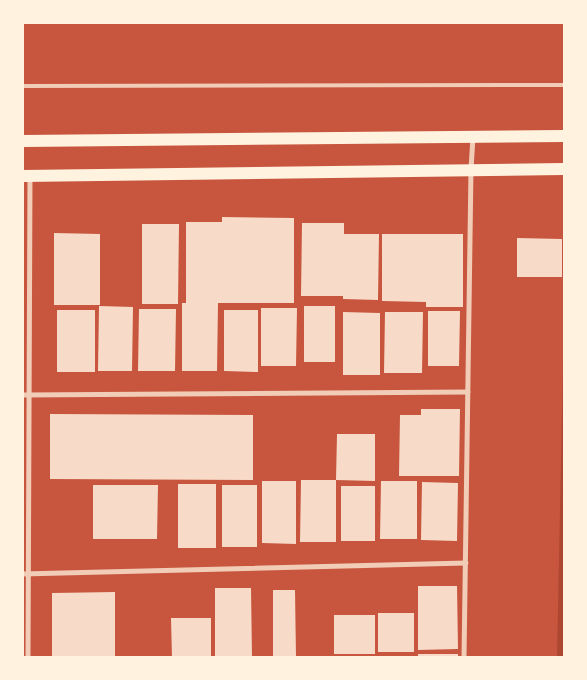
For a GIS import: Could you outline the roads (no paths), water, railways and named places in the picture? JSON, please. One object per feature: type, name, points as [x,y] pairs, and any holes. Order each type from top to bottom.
[{"type":"main road","points":[[22,141],[564,136]]},
{"type":"main road","points":[[26,176],[564,169]]},
{"type":"street","points":[[464,658],[473,136]]},
{"type":"street","points":[[26,176],[29,394],[26,574],[28,658]]},
{"type":"street","points":[[22,394],[468,392]]},
{"type":"street","points":[[26,574],[466,563]]},
{"type":"lane","points":[[22,86],[564,85]]}]
